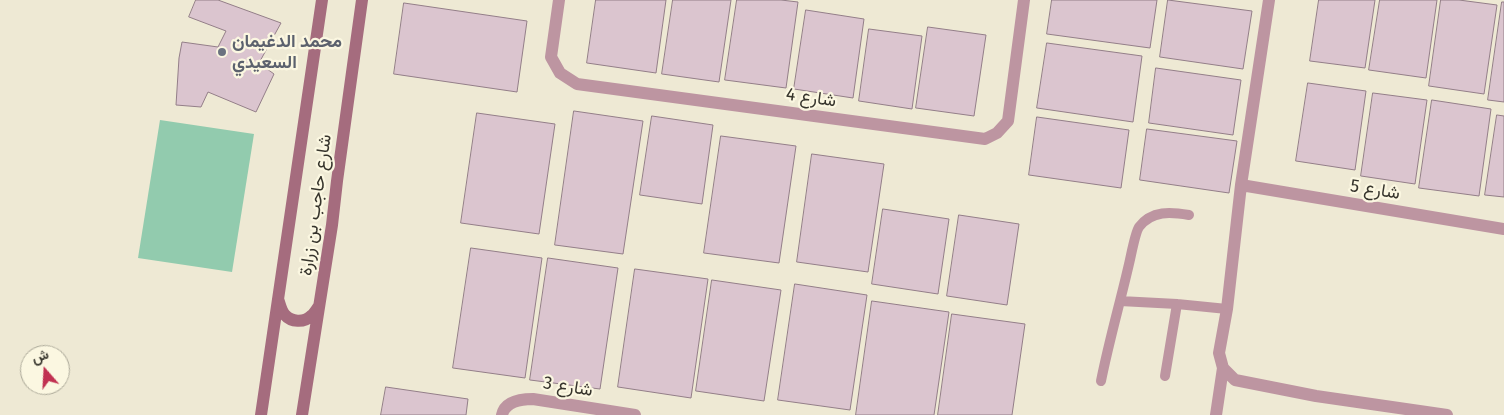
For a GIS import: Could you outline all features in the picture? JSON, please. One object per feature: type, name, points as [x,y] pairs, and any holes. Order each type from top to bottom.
[{"type":"street","name":"شارع حاجب بن زرارة","points":[[260,415],[322,0]]},
{"type":"street","name":"شارع حاجب بن زرارة","points":[[302,415],[332,225],[362,0]]},
{"type":"street","name":"شارع 4","points":[[559,0],[551,57],[560,73],[577,84],[986,139],[997,133],[1008,121],[1024,0]]},
{"type":"street","points":[[1216,415],[1222,368],[1219,354],[1227,309],[1241,185],[1269,0]]},
{"type":"street","name":"شارع 5","points":[[1241,185],[1504,229]]},
{"type":"street","points":[[278,296],[283,313],[292,320],[305,320],[319,306]]},
{"type":"street","points":[[1222,368],[1235,380],[1316,396],[1447,415]]},
{"type":"street","name":"شارع 3","points":[[502,415],[502,411],[508,405],[519,399],[533,398],[635,415]]},
{"type":"lane","points":[[1101,381],[1110,337],[1138,228],[1149,218],[1166,212],[1189,214]]},
{"type":"lane","points":[[1120,301],[1227,309]]},
{"type":"lane","points":[[1165,376],[1176,304]]},
{"type":"green space","points":[[160,120],[254,134],[232,272],[138,258]]},
{"type":"building","name":"محمد الدغيمان السعيدي","points":[[196,0],[218,0],[281,23],[259,63],[274,74],[256,112],[208,92],[201,107],[176,105],[182,42],[218,47],[226,31],[189,17]]},
{"type":"building","points":[[596,0],[666,0],[656,73],[587,63]]},
{"type":"building","points":[[673,0],[731,0],[719,82],[662,74]]},
{"type":"building","points":[[737,0],[798,2],[786,88],[725,80]]},
{"type":"building","points":[[1052,0],[1157,0],[1150,48],[1047,34]]},
{"type":"building","points":[[1168,0],[1252,11],[1243,69],[1160,57]]},
{"type":"building","points":[[1319,0],[1375,0],[1365,68],[1310,61]]},
{"type":"building","points":[[1380,0],[1437,0],[1426,78],[1369,70]]},
{"type":"building","points":[[1441,0],[1459,0],[1497,5],[1484,94],[1429,86]]},
{"type":"building","points":[[1502,2],[1504,2],[1504,102],[1488,100]]},
{"type":"building","points":[[404,3],[527,21],[517,92],[394,74]]},
{"type":"building","points":[[806,10],[864,19],[853,98],[794,89]]},
{"type":"building","points":[[928,27],[986,35],[974,116],[916,108]]},
{"type":"building","points":[[869,29],[922,36],[912,109],[859,101]]},
{"type":"building","points":[[1047,43],[1142,56],[1133,122],[1037,108]]},
{"type":"building","points":[[1156,68],[1241,80],[1233,135],[1149,123]]},
{"type":"building","points":[[1308,83],[1366,91],[1355,170],[1296,161]]},
{"type":"building","points":[[1373,93],[1427,100],[1415,184],[1361,176]]},
{"type":"building","points":[[1432,100],[1491,109],[1479,196],[1419,188]]},
{"type":"building","points":[[574,111],[643,121],[623,254],[555,245]]},
{"type":"building","points":[[477,113],[555,124],[539,234],[461,223]]},
{"type":"building","points":[[1497,115],[1504,116],[1504,197],[1485,195]]},
{"type":"building","points":[[652,116],[713,125],[702,204],[640,195]]},
{"type":"building","points":[[1037,117],[1129,130],[1121,188],[1029,175]]},
{"type":"building","points":[[1147,129],[1237,141],[1229,193],[1140,180]]},
{"type":"building","points":[[721,136],[796,146],[779,263],[704,253]]},
{"type":"building","points":[[812,154],[884,164],[868,272],[797,262]]},
{"type":"building","points":[[883,209],[949,219],[938,294],[872,284]]},
{"type":"building","points":[[959,215],[1019,224],[1007,305],[947,296]]},
{"type":"building","points":[[471,248],[542,258],[525,378],[453,368]]},
{"type":"building","points":[[548,258],[618,268],[600,389],[530,380]]},
{"type":"building","points":[[635,269],[708,279],[691,398],[618,387]]},
{"type":"building","points":[[712,280],[781,290],[764,401],[696,391]]},
{"type":"building","points":[[795,284],[867,295],[850,410],[778,400]]},
{"type":"building","points":[[872,301],[949,312],[934,415],[856,415]]},
{"type":"building","points":[[952,314],[1025,324],[1012,415],[938,415]]},
{"type":"building","points":[[386,387],[468,399],[466,415],[381,415]]},
{"type":"place","name":"محمد الدغيمان السعيدي","points":[[222,52]]}]
